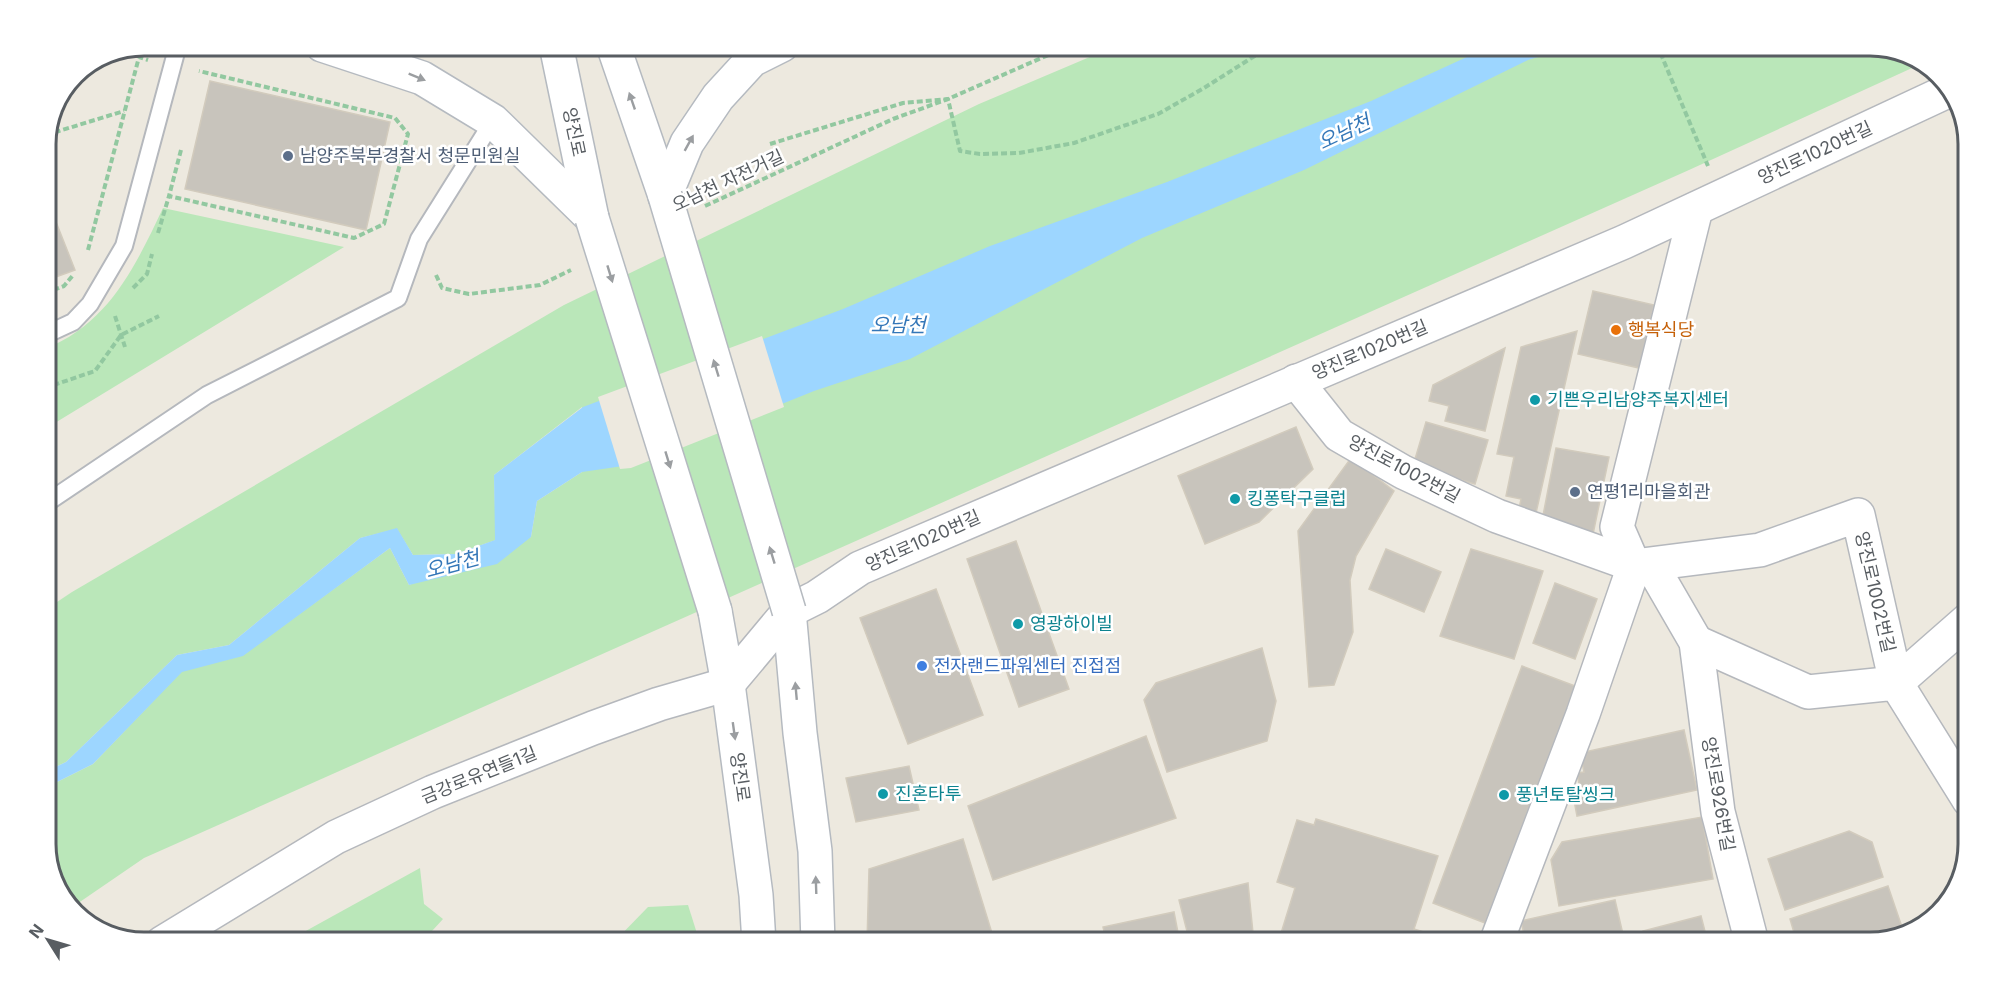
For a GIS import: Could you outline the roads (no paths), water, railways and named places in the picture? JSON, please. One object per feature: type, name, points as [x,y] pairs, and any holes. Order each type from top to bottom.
[{"type":"street","points":[[355,56],[422,78],[493,121],[592,218]]},
{"type":"street","name":"양진로","points":[[558,56],[592,218],[715,611],[728,684],[756,894],[758,932]]},
{"type":"street","points":[[617,56],[665,196],[789,611],[800,733],[815,851],[818,932]]},
{"type":"street","points":[[665,196],[687,143],[718,97],[752,60],[760,56]]},
{"type":"street","name":"양진로1020번길","points":[[789,611],[817,597],[860,568],[1624,242],[1943,93]]},
{"type":"street","points":[[1500,932],[1583,714],[1634,566],[1617,527],[1709,203]]},
{"type":"street","name":"양진로1002번길","points":[[1296,381],[1339,435],[1403,472],[1497,516],[1634,566],[1760,550],[1858,515],[1896,683]]},
{"type":"street","name":"양진로926번길","points":[[1634,566],[1656,573],[1696,642],[1718,812],[1749,932]]},
{"type":"street","points":[[728,684],[789,611]]},
{"type":"street","points":[[1696,642],[1808,692],[1896,683],[1958,629]]},
{"type":"street","points":[[1896,683],[1958,782]]},
{"type":"street","name":"금강로유연들1길","points":[[180,932],[346,832],[433,792],[593,728],[659,704],[728,684]]},
{"type":"lane","points":[[56,330],[73,322],[90,304],[124,246],[175,56]]},
{"type":"lane","points":[[56,497],[207,395],[398,298],[419,239],[493,121]]},
{"type":"water","name":"오남천","points":[[1469,56],[1542,56],[1528,60],[1304,170],[1142,238],[910,359],[814,391],[630,465],[582,472],[537,501],[531,537],[497,564],[409,585],[390,548],[243,656],[182,672],[93,764],[56,782],[56,767],[66,762],[177,655],[229,645],[360,538],[397,528],[413,555],[456,554],[495,540],[494,475],[583,407],[843,309],[990,246],[1167,182],[1371,101]]},
{"type":"place","name":"남양주북부경찰서 청문민원실","points":[[288,156]]},
{"type":"place","name":"행복식당","points":[[1616,330]]},
{"type":"place","name":"기쁜우리남양주복지센터","points":[[1535,400]]},
{"type":"place","name":"연평1리마을회관","points":[[1575,492]]},
{"type":"place","name":"킹퐁탁구클럽","points":[[1235,499]]},
{"type":"place","name":"영광하이빌","points":[[1018,624]]},
{"type":"place","name":"전자랜드파워센터 진접점","points":[[922,666]]},
{"type":"place","name":"진혼타투","points":[[883,794]]},
{"type":"place","name":"풍년토탈씽크","points":[[1504,795]]}]
